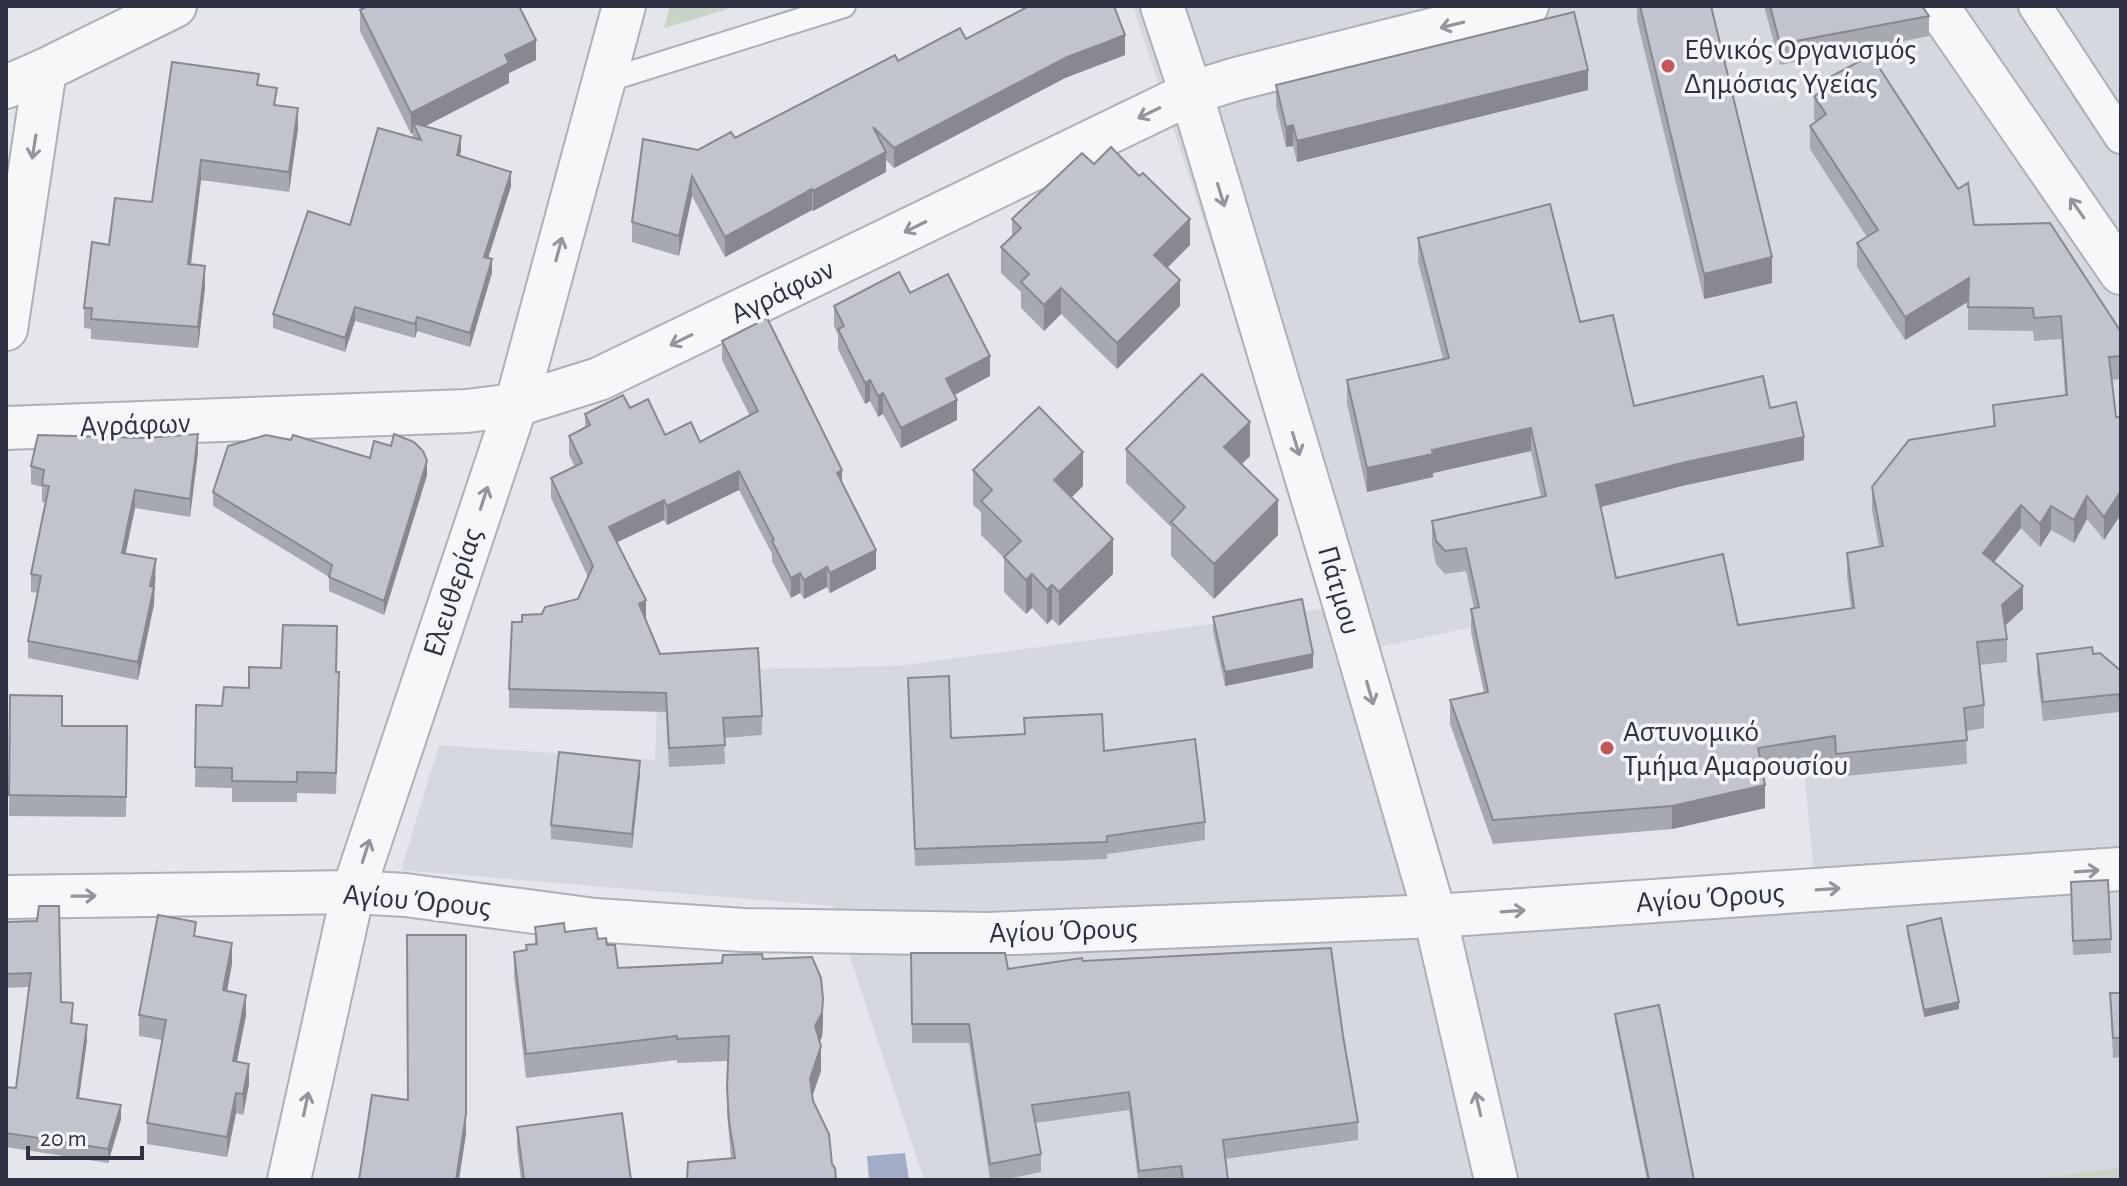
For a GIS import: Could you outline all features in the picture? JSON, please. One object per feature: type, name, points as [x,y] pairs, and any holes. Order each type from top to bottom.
[{"type":"street","points":[[6,87],[175,6]]},
{"type":"street","name":"Ελευθερίας","points":[[289,1180],[353,892],[516,405],[624,6]]},
{"type":"street","name":"Πάτμου","points":[[1162,6],[1339,586],[1435,916],[1496,1180]]},
{"type":"street","name":"Αγράφων","points":[[6,428],[467,411],[516,405],[599,379],[1191,93],[1527,6]]},
{"type":"street","points":[[1937,6],[2121,273]]},
{"type":"street","points":[[2035,6],[2121,137]]},
{"type":"street","points":[[6,329],[45,70]]},
{"type":"street","name":"Αγίου Όρους","points":[[6,897],[353,892],[405,895],[595,920],[743,930],[988,934],[1435,916],[2121,869]]},
{"type":"lane","points":[[605,81],[844,6]]},
{"type":"shaded area","points":[[1133,6],[2121,6],[2121,1167],[2024,1180],[924,1180],[833,906],[401,870],[439,745],[655,760],[658,671],[897,666],[1331,608]],"holes":[[[1727,573],[1749,683],[1797,694],[1814,876],[1424,903],[1347,654]]]},
{"type":"green space","points":[[670,6],[738,6],[664,28]]},
{"type":"green space","points":[[2121,1167],[2121,1180],[2024,1180]]},
{"type":"water","points":[[905,1153],[909,1180],[869,1180],[867,1156]]},
{"type":"building","points":[[368,6],[519,6],[536,40],[505,55],[509,63],[411,113],[360,10]]},
{"type":"building","points":[[1029,6],[1114,6],[1125,35],[1065,58],[894,148],[873,127],[886,152],[725,237],[692,176],[679,236],[632,222],[643,139],[698,150],[731,132],[735,138],[895,55],[898,61],[960,28],[966,39]]},
{"type":"building","points":[[1640,6],[1711,6],[1772,257],[1704,274]]},
{"type":"building","points":[[1770,6],[1922,6],[1929,16],[1780,44]]},
{"type":"building","points":[[1574,12],[1588,70],[1297,141],[1293,125],[1286,127],[1276,85]]},
{"type":"building","points":[[1871,55],[1958,189],[1968,183],[1974,225],[2050,223],[2121,332],[2121,356],[2109,357],[2116,417],[2121,417],[2121,494],[2104,517],[2087,496],[2074,520],[2051,506],[2040,524],[2021,505],[1983,553],[2023,586],[2002,605],[2007,639],[1977,642],[1984,705],[1964,708],[1967,740],[1836,754],[1835,736],[1758,748],[1765,785],[1672,806],[1493,820],[1450,700],[1488,692],[1471,609],[1479,607],[1466,548],[1445,551],[1436,541],[1432,521],[1546,496],[1531,428],[1367,468],[1347,380],[1449,358],[1418,238],[1550,204],[1580,322],[1613,315],[1634,406],[1763,376],[1770,408],[1796,402],[1804,437],[1596,485],[1616,578],[1723,554],[1738,625],[1854,608],[1847,553],[1883,546],[1872,487],[1909,440],[1995,426],[1993,405],[2067,395],[2061,316],[2034,318],[2033,308],[1968,307],[1969,278],[1905,317],[1857,243],[1878,230],[1810,126],[1826,114],[1814,96],[1825,90],[1819,83]]},
{"type":"building","points":[[172,62],[259,74],[257,85],[277,88],[274,105],[298,108],[289,172],[201,160],[188,264],[205,266],[198,327],[91,319],[92,308],[84,308],[92,242],[109,245],[115,198],[152,202]]},
{"type":"building","points":[[413,123],[461,136],[457,155],[511,172],[484,257],[492,259],[470,333],[417,317],[415,324],[355,307],[345,338],[273,314],[308,211],[350,225],[378,128],[421,140]]},
{"type":"building","points":[[1111,147],[1139,176],[1143,173],[1190,219],[1154,255],[1180,280],[1117,343],[1061,288],[1044,305],[1021,282],[1029,274],[1001,247],[1021,228],[1012,219],[1082,153],[1094,164]]},
{"type":"building","points":[[899,272],[910,293],[948,274],[990,356],[946,379],[957,400],[901,428],[883,393],[878,396],[870,380],[865,383],[838,329],[844,326],[834,306]]},
{"type":"building","points":[[767,318],[842,470],[837,473],[876,550],[830,573],[827,567],[804,580],[800,573],[791,578],[739,471],[667,506],[664,500],[609,527],[646,600],[639,604],[660,654],[758,648],[762,716],[723,718],[725,745],[669,748],[666,693],[509,689],[512,622],[522,622],[522,615],[542,614],[545,607],[578,599],[593,566],[551,478],[582,463],[569,436],[590,425],[585,414],[623,395],[630,408],[648,399],[665,435],[691,422],[700,442],[758,411],[722,341]]},
{"type":"building","points":[[1202,374],[1250,422],[1224,447],[1278,500],[1214,564],[1171,522],[1185,507],[1126,449]]},
{"type":"building","points":[[1039,407],[1083,452],[1054,480],[1113,539],[1059,592],[1052,585],[1047,590],[1032,574],[1026,580],[1004,557],[1021,541],[981,501],[992,490],[973,470]]},
{"type":"building","points":[[198,434],[190,499],[135,490],[122,553],[156,559],[150,586],[154,587],[138,662],[28,641],[41,576],[31,574],[49,486],[42,485],[44,470],[31,466],[38,435],[146,438]]},
{"type":"building","points":[[394,434],[414,442],[427,461],[384,601],[329,577],[332,565],[213,492],[228,446],[266,435],[291,440],[293,435],[370,458],[374,441],[391,446]]},
{"type":"building","points":[[1302,599],[1313,654],[1225,672],[1213,617]]},
{"type":"building","points":[[283,625],[337,626],[336,773],[297,772],[297,782],[232,781],[232,768],[195,767],[196,705],[222,706],[224,687],[249,688],[249,667],[281,668]]},
{"type":"building","points":[[2092,647],[2093,654],[2100,653],[2121,671],[2121,709],[2119,694],[2043,702],[2037,654]]},
{"type":"building","points":[[949,676],[951,738],[1025,734],[1024,718],[1102,714],[1104,751],[1195,739],[1205,822],[1107,836],[1107,842],[915,849],[908,678]]},
{"type":"building","points":[[10,695],[62,696],[62,726],[127,726],[126,797],[9,795]]},
{"type":"building","points":[[559,752],[640,761],[632,834],[551,825]]},
{"type":"building","points":[[2108,880],[2111,939],[2073,941],[2071,882]]},
{"type":"building","points":[[39,906],[59,906],[61,1002],[73,1003],[71,1023],[87,1025],[77,1098],[121,1105],[108,1149],[6,1133],[6,1087],[16,1088],[31,973],[6,974],[6,922],[37,921]]},
{"type":"building","points":[[158,915],[196,922],[194,936],[232,943],[223,990],[246,995],[233,1061],[249,1064],[243,1094],[236,1093],[227,1137],[147,1123],[166,1020],[139,1015]]},
{"type":"building","points":[[1941,918],[1959,1002],[1924,1010],[1907,926]]},
{"type":"building","points":[[564,923],[565,932],[596,928],[598,939],[606,938],[607,945],[615,945],[618,968],[722,963],[723,955],[762,954],[763,959],[812,957],[821,978],[823,999],[822,1013],[815,1026],[821,1046],[810,1079],[813,1101],[829,1134],[836,1180],[687,1180],[688,1162],[735,1158],[727,1088],[729,1036],[677,1039],[677,1036],[526,1054],[514,952],[527,950],[526,945],[537,944],[535,927]]},
{"type":"building","points":[[407,935],[466,935],[466,1114],[456,1180],[359,1180],[372,1095],[408,1100]]},
{"type":"building","points":[[1331,948],[1358,1122],[1223,1140],[1228,1180],[1183,1180],[1181,1166],[1139,1171],[1129,1092],[1032,1105],[1041,1154],[990,1164],[969,1024],[912,1024],[911,953],[1005,953],[1008,969],[1082,958],[1083,961]]},
{"type":"building","points":[[2110,993],[2121,993],[2121,1038],[2113,1038]]},
{"type":"building","points":[[1659,1005],[1694,1180],[1649,1180],[1615,1014]]},
{"type":"building","points":[[622,1113],[631,1180],[524,1180],[517,1127]]},
{"type":"place","name":"Εθνικός Οργανισμός Δημόσιας Υγείας","points":[[1668,66]]},
{"type":"place","name":"Αστυνομικό Τμήμα Αμαρουσίου","points":[[1607,748]]}]
